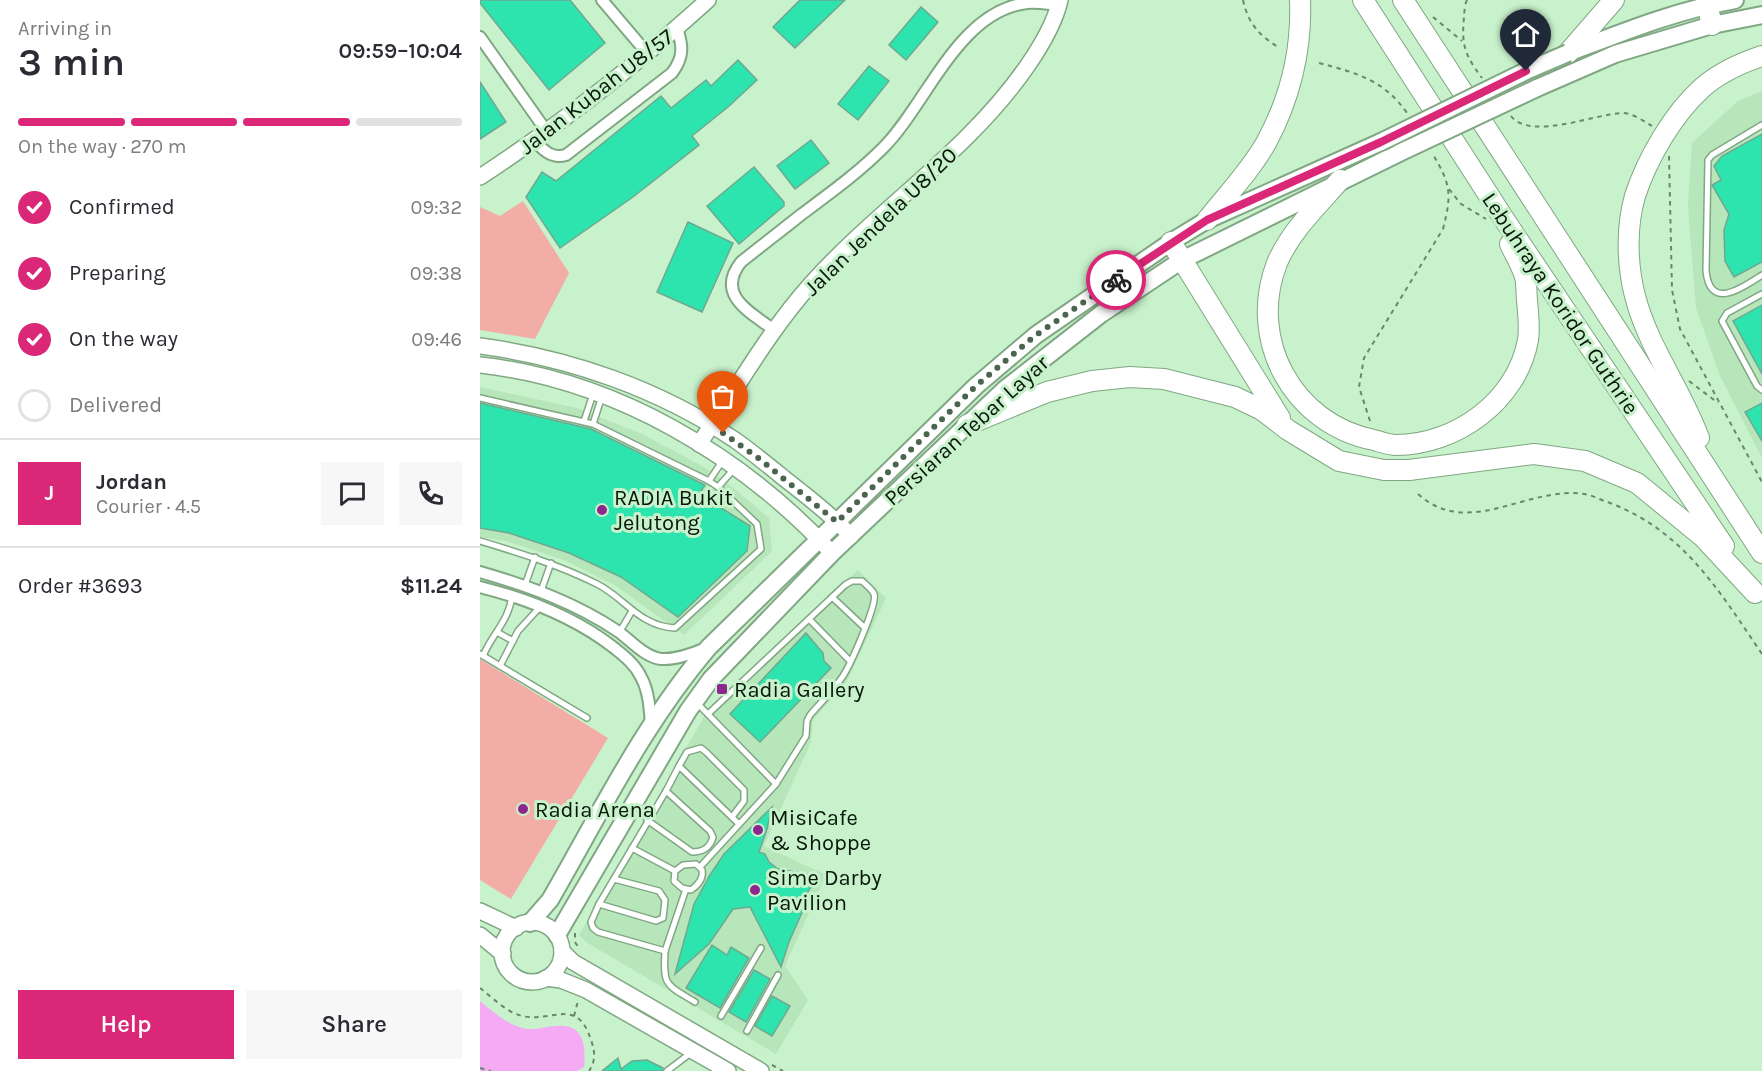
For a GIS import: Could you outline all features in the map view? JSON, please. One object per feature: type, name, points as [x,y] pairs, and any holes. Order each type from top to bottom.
[{"type":"highway","points":[[1207,220],[1266,143],[1286,99],[1297,56],[1300,0]]},
{"type":"highway","name":"Lebuhraya Koridor Guthrie","points":[[1363,0],[1506,222],[1759,598]]},
{"type":"highway","name":"Lebuhraya Koridor Guthrie","points":[[1403,0],[1762,553]]},
{"type":"highway","points":[[1416,0],[1436,49]]},
{"type":"highway","points":[[1568,53],[1614,0]]},
{"type":"highway","points":[[1706,2],[1712,25]]},
{"type":"highway","points":[[1712,476],[1695,426],[1658,354],[1635,296],[1628,244],[1635,197],[1657,147],[1673,122],[1702,88],[1738,64],[1762,56]]},
{"type":"highway","points":[[1340,180],[1303,223],[1278,262],[1270,288],[1267,315],[1272,349],[1284,376],[1295,393],[1322,419],[1345,432],[1365,439],[1396,445],[1427,440],[1457,431],[1488,410],[1508,387],[1520,364],[1528,340],[1528,317],[1525,277],[1509,241],[1506,222]]},
{"type":"highway","points":[[1171,242],[1288,430]]},
{"type":"highway","points":[[967,425],[1047,392],[1092,381],[1130,377],[1164,379],[1235,397],[1262,411],[1339,461],[1384,470],[1408,470],[1533,454],[1585,461],[1637,483],[1704,537],[1759,598]]},
{"type":"main road","name":"Persiaran Tebar Layar","points":[[523,925],[550,900],[651,727],[689,670],[709,647],[976,386],[1036,335],[1171,242],[1207,220],[1381,142],[1568,53],[1706,2],[1735,0]]},
{"type":"main road","name":"Persiaran Tebar Layar","points":[[560,943],[695,701],[711,679],[832,553],[1005,389],[1101,314],[1182,260],[1340,180],[1537,88],[1615,54],[1712,25],[1762,15]]},
{"type":"street","points":[[602,0],[647,53]]},
{"type":"street","name":"Jalan Kubah U8/57","points":[[480,177],[601,92],[708,0]]},
{"type":"street","points":[[774,330],[741,305],[734,293],[731,281],[734,271],[741,262],[856,175],[884,148],[914,110],[956,48],[982,23],[996,14],[1025,4],[1059,3]]},
{"type":"street","name":"Jalan Jendela U8/20","points":[[699,444],[790,309],[832,261],[954,151],[1019,78],[1049,29],[1059,3]]},
{"type":"street","points":[[480,37],[541,136],[543,150],[558,157],[566,155],[672,73],[682,56],[682,42],[677,28]]},
{"type":"street","points":[[480,346],[566,362],[617,379],[661,399],[711,426],[757,457],[851,536]]},
{"type":"street","points":[[480,365],[520,372],[598,393],[634,409],[699,444],[729,464],[820,540],[832,553]]},
{"type":"street","points":[[480,572],[525,585],[584,610],[647,654],[660,659],[681,656],[709,647]]},
{"type":"street","points":[[480,587],[512,595],[578,623],[626,658],[638,670],[643,680],[651,727]]},
{"type":"street","points":[[480,911],[523,925],[540,924],[549,928],[573,962],[761,1071]]},
{"type":"street","points":[[523,925],[504,942],[503,954],[506,966],[520,979],[538,981],[546,978],[558,967],[560,943]]},
{"type":"street","points":[[480,935],[503,954]]},
{"type":"street","points":[[546,978],[561,980],[586,990],[728,1071]]},
{"type":"lane","points":[[1762,125],[1712,154],[1708,160],[1706,248],[1707,282],[1717,293],[1736,291],[1762,275]]},
{"type":"lane","points":[[1762,294],[1727,313],[1722,321],[1757,386],[1762,390]]},
{"type":"lane","points":[[584,421],[598,393]]},
{"type":"lane","points":[[593,424],[598,393]]},
{"type":"lane","points":[[480,398],[593,424],[709,481],[757,524],[761,549],[675,628],[660,627],[632,611],[599,585],[550,563],[480,541]]},
{"type":"lane","points":[[709,481],[729,464]]},
{"type":"lane","points":[[718,487],[729,464]]},
{"type":"lane","points":[[525,585],[535,557]]},
{"type":"lane","points":[[541,591],[550,563]]},
{"type":"lane","points":[[700,867],[777,784],[806,736],[807,721],[810,715],[840,680],[850,661],[875,603],[875,595],[871,589],[862,581],[857,580],[845,585],[708,714]]},
{"type":"lane","points":[[512,595],[511,610],[482,655],[587,718]]},
{"type":"lane","points":[[832,597],[865,628]]},
{"type":"lane","points":[[500,666],[527,619],[541,606]]},
{"type":"lane","points":[[619,633],[632,611]]},
{"type":"lane","points":[[809,619],[850,661]]},
{"type":"lane","points":[[497,632],[513,641]]},
{"type":"lane","points":[[695,701],[777,784]]},
{"type":"lane","points":[[665,951],[598,932],[593,928],[591,922],[599,904],[687,752],[701,748],[744,790],[744,801],[732,817]]},
{"type":"lane","points":[[679,766],[740,824]]},
{"type":"lane","points":[[648,820],[692,852],[704,850],[710,845],[713,837],[710,831],[666,791]]},
{"type":"lane","points":[[632,848],[675,871]]},
{"type":"lane","points":[[688,864],[696,864],[703,875],[691,890],[681,888],[674,881],[675,871],[688,864]]},
{"type":"lane","points":[[599,904],[656,921],[663,918],[665,900],[659,891],[614,879]]},
{"type":"lane","points":[[686,889],[665,951],[665,981],[669,986],[695,1002]]},
{"type":"lane","points":[[721,1016],[761,948]]},
{"type":"lane","points":[[747,1030],[778,975]]},
{"type":"lane","points":[[667,1071],[693,1051]]},
{"type":"path","points":[[1243,0],[1246,15],[1256,30],[1265,40],[1280,48]]},
{"type":"path","points":[[1432,16],[1462,41]]},
{"type":"path","points":[[1319,63],[1355,72],[1377,82],[1387,90],[1411,119]]},
{"type":"path","points":[[1370,421],[1359,387],[1364,358],[1443,229],[1449,204],[1449,189],[1445,173],[1428,146]]},
{"type":"path","points":[[1669,153],[1672,290],[1680,329],[1762,482]]},
{"type":"path","points":[[1449,189],[1461,204],[1477,215],[1490,221],[1506,222]]},
{"type":"path","points":[[1418,494],[1429,504],[1452,513],[1474,513],[1550,496],[1572,494],[1589,495],[1631,511],[1676,541],[1708,576],[1762,654]]},
{"type":"path","points":[[480,988],[520,1016],[566,1013],[582,1021],[594,1048],[595,1059],[589,1071]]},
{"type":"path","points":[[480,1068],[491,1071]]},
{"type":"shaded area","points":[[1762,91],[1762,458],[1720,376],[1696,308],[1688,206],[1692,143],[1738,101]]},
{"type":"shaded area","points":[[523,201],[569,273],[535,339],[480,330],[480,207],[500,216]]},
{"type":"shaded area","name":"RADIA Bukit Jelutong","points":[[480,387],[577,408],[642,434],[704,467],[730,485],[769,518],[772,551],[684,635],[616,586],[566,561],[506,541],[480,537]]},
{"type":"shaded area","points":[[858,570],[886,598],[847,681],[813,720],[811,742],[764,846],[826,875],[785,966],[808,1000],[776,1054],[586,942],[579,935],[705,715]]},
{"type":"shaded area","name":"Radia Arena","points":[[480,659],[608,738],[511,899],[480,880]]},
{"type":"shaded area","points":[[480,1001],[502,1018],[521,1028],[565,1026],[572,1028],[581,1037],[584,1067],[577,1071],[480,1071]]},
{"type":"building","points":[[480,0],[570,0],[605,43],[549,90],[480,3]]},
{"type":"building","points":[[800,0],[845,0],[795,48],[773,27]]},
{"type":"building","points":[[921,7],[938,22],[906,60],[889,45]]},
{"type":"building","points":[[738,60],[757,80],[692,136],[699,145],[633,197],[560,248],[526,197],[542,172],[556,181],[661,96],[671,108],[706,80],[711,86]]},
{"type":"building","points":[[869,66],[889,81],[858,120],[838,104]]},
{"type":"building","points":[[480,82],[506,122],[480,139]]},
{"type":"building","points":[[1762,134],[1762,262],[1734,277],[1725,261],[1724,230],[1729,214],[1712,185],[1721,180],[1714,166],[1722,156]]},
{"type":"building","points":[[811,140],[829,163],[795,189],[777,166]]},
{"type":"building","points":[[754,167],[784,202],[784,206],[739,244],[707,206]]},
{"type":"building","points":[[688,222],[733,243],[702,312],[657,292]]},
{"type":"building","points":[[1762,305],[1762,374],[1733,321]]},
{"type":"building","name":"RADIA Bukit Jelutong","points":[[480,403],[591,429],[705,485],[699,494],[750,526],[747,551],[678,617],[621,577],[569,553],[509,533],[480,528]]},
{"type":"building","points":[[1762,403],[1762,441],[1745,412]]},
{"type":"building","points":[[806,633],[823,653],[824,661],[831,668],[760,742],[730,714]]},
{"type":"building","name":"Sime Darby Pavilion","points":[[772,807],[759,852],[765,854],[769,862],[778,869],[818,876],[800,904],[804,908],[781,967],[750,907],[733,909],[709,944],[675,974],[694,904],[710,875],[724,854]]},
{"type":"building","points":[[712,945],[727,955],[731,947],[749,958],[720,1008],[686,988]]},
{"type":"building","points":[[754,970],[770,979],[746,1022],[729,1012]]},
{"type":"building","points":[[772,996],[790,1006],[772,1036],[755,1026]]},
{"type":"building","points":[[618,1058],[621,1069],[632,1061],[647,1060],[663,1068],[662,1071],[602,1071]]},
{"type":"way so far","points":[[723,433],[757,457],[837,522],[976,386],[1036,335],[1116,280]]},
{"type":"place","name":"RADIA Bukit Jelutong","points":[[602,510]]},
{"type":"place","name":"Radia Gallery","points":[[722,689]]},
{"type":"place","name":"Radia Arena","points":[[523,809]]},
{"type":"place","name":"MisiCafe & Shoppe","points":[[758,830]]},
{"type":"place","name":"Sime Darby Pavilion","points":[[755,890]]},
{"type":"route","points":[[1116,280],[1207,220],[1381,142],[1526,71]]}]
